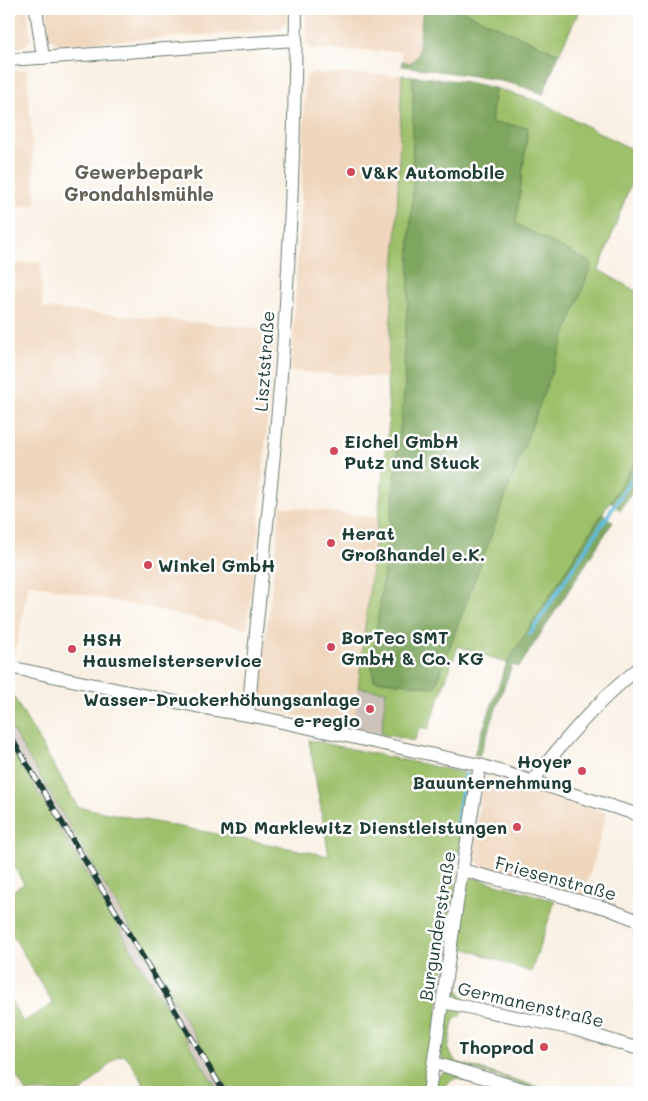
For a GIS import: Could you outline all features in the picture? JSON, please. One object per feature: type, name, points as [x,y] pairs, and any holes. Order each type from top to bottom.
[{"type":"street","points":[[36,9],[44,58]]},
{"type":"street","name":"Lisztstraße","points":[[248,715],[285,322],[292,179],[296,9]]},
{"type":"street","points":[[9,60],[296,40]]},
{"type":"street","points":[[9,667],[248,715],[480,765],[639,816]]},
{"type":"street","points":[[532,782],[599,703],[639,668]]},
{"type":"street","name":"Burgunderstraße","points":[[429,1092],[462,870],[480,765]]},
{"type":"street","name":"Friesenstraße","points":[[462,870],[606,908],[639,921]]},
{"type":"street","name":"Germanenstraße","points":[[443,1002],[574,1029],[639,1049]]},
{"type":"street","points":[[434,1063],[534,1092]]},
{"type":"shaded area","points":[[9,9],[27,9],[31,39],[23,47],[9,48]]},
{"type":"shaded area","points":[[47,9],[287,9],[287,22],[279,30],[58,45],[50,38]]},
{"type":"shaded area","points":[[306,9],[423,9],[418,55],[411,63],[402,61],[402,51],[312,50],[306,43]]},
{"type":"shaded area","points":[[27,70],[36,205],[9,207],[9,71]]},
{"type":"shaded area","points":[[311,73],[402,75],[396,241],[387,378],[291,371],[302,184],[305,78]]},
{"type":"shaded area","points":[[40,262],[43,308],[275,330],[259,522],[247,629],[29,583],[15,654],[9,652],[9,264]]},
{"type":"shaded area","points":[[281,506],[378,518],[353,728],[267,709],[262,705],[260,688]]},
{"type":"shaded area","points":[[358,688],[386,691],[381,734],[353,728]]},
{"type":"shaded area","points":[[9,724],[230,1092],[219,1092],[142,967],[9,744]]},
{"type":"shaded area","points":[[484,777],[504,780],[606,813],[583,896],[493,871],[482,867],[476,861],[472,854]]},
{"type":"green space","points":[[423,9],[458,9],[559,54],[543,94],[491,79],[402,66],[402,61],[411,63],[418,55]]},
{"type":"green space","points":[[458,9],[580,9],[559,54]]},
{"type":"green space","points":[[402,75],[413,76],[413,191],[404,349],[405,387],[393,502],[372,666],[374,680],[435,687],[591,263],[516,224],[528,128],[491,123],[495,88],[540,102],[639,153],[639,161],[599,270],[639,293],[639,456],[507,663],[458,646],[428,729],[420,727],[414,741],[381,734],[386,691],[358,688],[389,422],[387,378],[396,241]]},
{"type":"green space","points":[[413,76],[467,82],[495,88],[491,123],[528,127],[516,224],[592,263],[435,687],[374,680],[372,666],[393,502],[405,387],[404,349],[413,191]]},
{"type":"green space","points":[[639,456],[639,481],[620,510],[610,502]]},
{"type":"green space","points":[[602,514],[613,522],[519,667],[512,665],[479,756],[474,754],[507,663]]},
{"type":"green space","points":[[9,689],[78,807],[329,856],[309,740],[470,774],[471,781],[462,839],[454,868],[458,869],[426,1092],[230,1092],[9,724]]},
{"type":"green space","points":[[9,744],[219,1092],[149,1092],[128,1058],[124,1055],[118,1056],[82,1092],[26,1092],[9,1064],[9,997],[23,1022],[53,1004],[9,929],[9,893],[24,884],[9,858]]},
{"type":"green space","points":[[472,877],[555,901],[531,972],[464,948],[458,989],[466,1000],[465,1002],[451,998],[449,993],[466,880]]},
{"type":"green space","points":[[453,1009],[464,1011],[453,1021],[448,1050],[456,1062],[555,1092],[547,1092],[443,1060],[439,1054],[446,1012]]},
{"type":"green space","points":[[445,1072],[501,1088],[501,1092],[456,1078],[443,1086],[442,1092],[434,1092],[436,1077]]},
{"type":"waterway","points":[[530,634],[639,468]]},
{"type":"waterway","points":[[455,832],[465,774]]},
{"type":"railway","points":[[9,734],[224,1092]]},
{"type":"place","name":"V&K Automobile","points":[[351,172]]},
{"type":"place","name":"Eichel GmbH Putz und Stuck","points":[[334,451]]},
{"type":"place","name":"Herat Großhandel e.K.","points":[[331,543]]},
{"type":"place","name":"Winkel GmbH","points":[[148,565]]},
{"type":"place","name":"BorTec SMT GmbH & Co. KG","points":[[331,647]]},
{"type":"place","name":"HSH Hausmeisterservice","points":[[72,649]]},
{"type":"place","name":"Wasser-Druckerhöhungsanlage e-regio","points":[[370,709]]},
{"type":"place","name":"Hoyer Bauunternehmung","points":[[582,771]]},
{"type":"place","name":"MD Marklewitz Dienstleistungen","points":[[517,827]]},
{"type":"place","name":"Thoprod","points":[[544,1047]]},
{"type":"district","name":"Gewerbepark Grondahlsmühle","points":[[139,182]]}]
